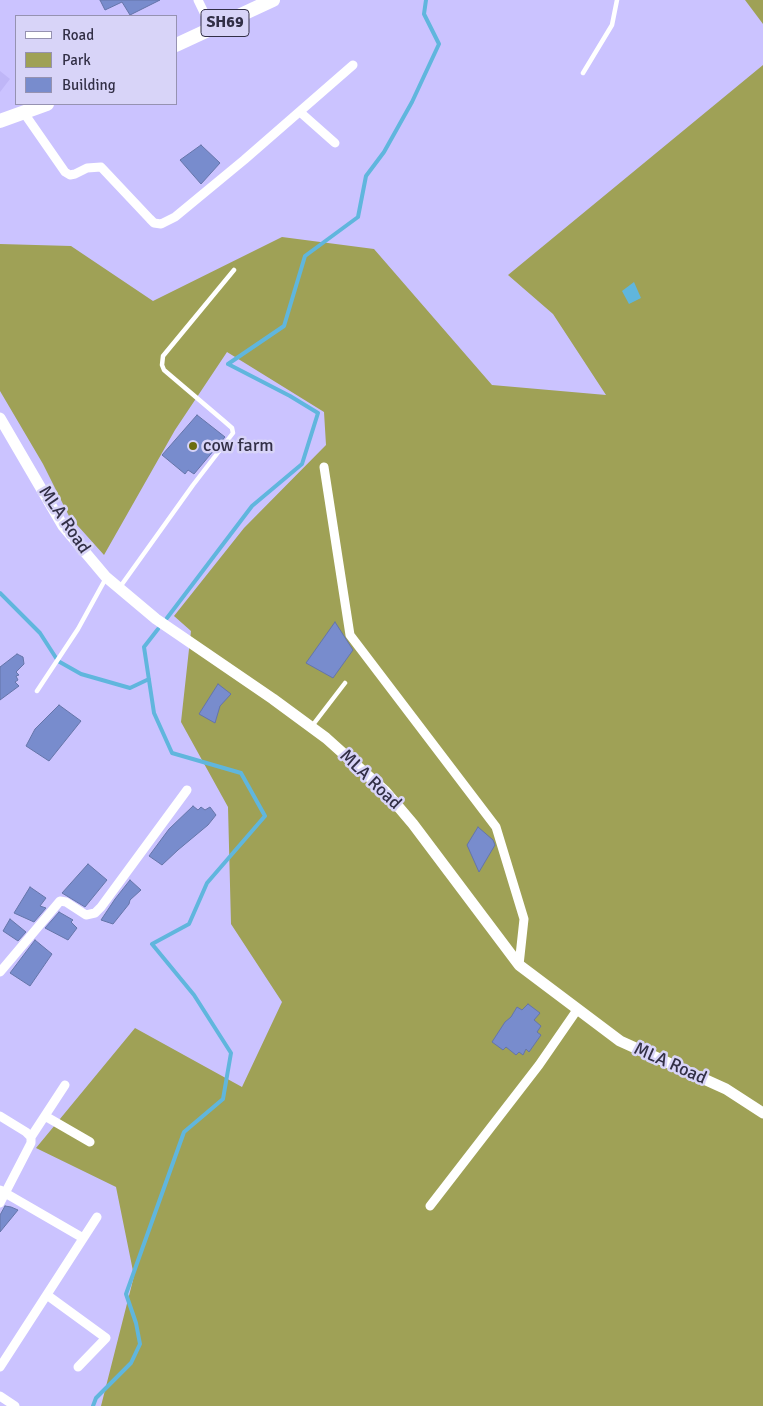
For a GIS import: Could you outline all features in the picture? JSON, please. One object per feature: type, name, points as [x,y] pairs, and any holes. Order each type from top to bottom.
[{"type":"main road","name":"SH69","points":[[178,44],[273,0]]},
{"type":"main road","points":[[0,121],[44,105]]},
{"type":"street","points":[[198,0],[212,29]]},
{"type":"street","points":[[24,113],[65,172],[70,175],[87,168],[101,167],[154,223],[161,224],[175,217],[353,65]]},
{"type":"street","points":[[300,112],[335,143]]},
{"type":"street","name":"MLA Road","points":[[0,418],[63,526],[106,577],[156,619],[273,698],[326,738],[385,791],[413,824],[519,965],[620,1041],[726,1089],[763,1113]]},
{"type":"street","points":[[324,467],[350,635],[496,828],[524,919],[519,965]]},
{"type":"street","points":[[0,972],[54,906],[60,902],[66,902],[86,915],[95,913],[102,907],[187,790]]},
{"type":"street","points":[[430,1206],[539,1065],[577,1010]]},
{"type":"street","points":[[0,1203],[3,1191],[31,1143],[31,1137],[65,1085]]},
{"type":"street","points":[[0,1116],[31,1137]]},
{"type":"street","points":[[45,1116],[90,1142]]},
{"type":"street","points":[[3,1191],[83,1238]]},
{"type":"street","points":[[0,1367],[97,1217]]},
{"type":"street","points":[[46,1295],[106,1338],[78,1367]]},
{"type":"street","points":[[0,1396],[15,1406]]},
{"type":"lane","points":[[583,73],[612,25],[617,0]]},
{"type":"lane","points":[[120,588],[193,485],[233,433],[232,428],[164,370],[162,365],[163,356],[234,270]]},
{"type":"lane","points":[[38,691],[78,629],[106,577]]},
{"type":"lane","points":[[311,727],[345,682]]},
{"type":"shaded area","points":[[0,71],[10,79],[0,92]]},
{"type":"green space","points":[[745,0],[763,0],[763,24]]},
{"type":"green space","points":[[763,65],[763,1406],[101,1406],[134,1276],[116,1187],[36,1148],[135,1028],[242,1087],[282,1002],[231,924],[228,807],[181,722],[191,631],[174,616],[244,528],[326,445],[324,412],[227,352],[175,430],[104,555],[69,516],[43,464],[0,391],[0,244],[71,246],[153,301],[282,237],[374,249],[492,385],[606,395],[553,314],[508,275]]},
{"type":"water","points":[[634,282],[641,298],[629,304],[622,291]]},
{"type":"building","points":[[100,0],[160,0],[130,15],[122,2],[105,10]]},
{"type":"building","points":[[201,145],[220,163],[201,184],[180,160]]},
{"type":"building","name":"cow farm","points":[[197,415],[225,437],[194,474],[188,470],[185,474],[162,455]]},
{"type":"building","points":[[335,622],[353,650],[333,678],[306,663]]},
{"type":"building","points":[[17,654],[23,657],[24,664],[16,672],[19,675],[16,676],[18,680],[15,682],[19,686],[0,700],[0,667]]},
{"type":"building","points":[[218,684],[231,694],[220,706],[215,723],[199,714]]},
{"type":"building","points":[[59,705],[81,721],[49,761],[26,746],[35,729]]},
{"type":"building","points":[[193,806],[198,810],[201,807],[205,810],[210,807],[216,815],[208,825],[162,865],[149,856],[169,829]]},
{"type":"building","points":[[478,827],[493,840],[495,845],[479,872],[467,845]]},
{"type":"building","points":[[88,864],[107,880],[85,907],[62,893]]},
{"type":"building","points":[[130,880],[141,890],[130,900],[113,924],[101,920],[115,899]]},
{"type":"building","points":[[30,887],[46,898],[40,906],[46,908],[34,922],[14,913]]},
{"type":"building","points":[[59,912],[73,920],[71,922],[77,928],[68,940],[45,928]]},
{"type":"building","points":[[10,919],[26,932],[18,941],[3,931]]},
{"type":"building","points":[[35,940],[52,954],[30,986],[10,973]]},
{"type":"building","points":[[528,1004],[540,1013],[534,1020],[541,1026],[537,1032],[541,1035],[529,1052],[526,1049],[523,1055],[519,1052],[516,1055],[506,1047],[503,1050],[492,1042],[517,1007],[522,1010]]},
{"type":"building","points":[[5,1206],[18,1210],[0,1232],[0,1215]]},
{"type":"waterway","points":[[167,618],[252,506],[302,464],[318,413],[290,396],[228,364],[284,326],[305,256],[358,217],[366,176],[384,152],[412,102],[439,44],[424,14],[426,0]]},
{"type":"waterway","points":[[0,593],[40,633],[58,661],[81,674],[130,688],[149,679]]},
{"type":"waterway","points":[[93,1406],[96,1398],[131,1363],[140,1344],[136,1323],[126,1294],[184,1132],[223,1099],[231,1053],[194,995],[152,944],[189,924],[207,883],[265,816],[241,773],[172,753],[154,713],[144,647],[158,629]]},
{"type":"place","name":"cow farm","points":[[193,446]]}]
